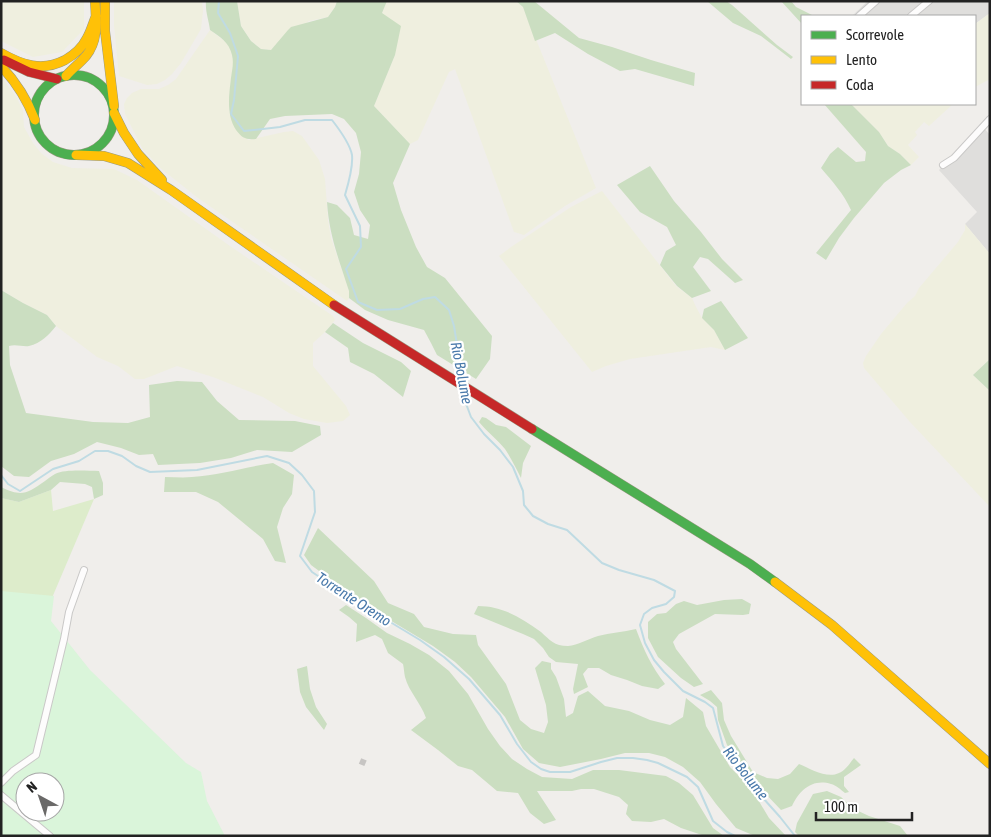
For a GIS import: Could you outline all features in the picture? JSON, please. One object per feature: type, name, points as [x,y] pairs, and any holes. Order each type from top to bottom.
[{"type":"main road","points":[[35,120],[37,101],[42,92],[49,84],[61,77],[87,55],[93,44],[96,33],[95,1]]},
{"type":"main road","points":[[76,155],[87,153],[104,142],[114,123],[105,31],[105,1]]},
{"type":"main road","points":[[1,52],[22,64],[41,67],[60,62],[77,52],[83,45],[96,16]]},
{"type":"main road","points":[[1,58],[18,69],[42,77],[76,75],[96,81],[110,96],[124,133],[138,154],[171,190]]},
{"type":"main road","points":[[1,66],[27,100],[37,130],[49,146],[67,154],[104,156],[128,163],[171,190],[335,305],[750,564],[832,625],[988,762]]},
{"type":"street","points":[[860,15],[876,1]]},
{"type":"street","points":[[912,15],[929,1]]},
{"type":"street","points":[[943,165],[954,158],[990,119]]},
{"type":"street","points":[[1,782],[36,755],[69,612],[84,570]]},
{"type":"street","points":[[1,795],[50,836]]},
{"type":"shaded area","points":[[868,1],[990,1],[990,13],[976,23],[976,15],[853,15]]},
{"type":"shaded area","points":[[982,126],[990,135],[990,254],[965,224],[977,212],[939,170]]},
{"type":"green space","points":[[1,1],[84,1],[84,29],[62,52],[33,57],[1,41]]},
{"type":"green space","points":[[114,1],[202,1],[201,29],[181,63],[165,80],[157,84],[147,85],[119,76],[114,25]]},
{"type":"green space","points":[[206,1],[237,1],[241,26],[251,41],[261,49],[271,50],[291,27],[328,17],[337,1],[387,1],[382,13],[401,26],[395,55],[374,106],[410,144],[393,183],[401,210],[416,247],[427,267],[445,278],[492,336],[490,359],[476,379],[437,355],[424,330],[388,320],[365,310],[349,298],[349,291],[332,236],[327,202],[337,205],[350,218],[354,235],[368,239],[370,225],[360,210],[354,192],[359,174],[361,152],[356,133],[344,119],[332,114],[285,116],[270,119],[256,139],[247,139],[240,135],[233,124],[229,111],[233,64],[231,50],[221,38],[210,30]]},
{"type":"green space","points":[[237,1],[337,1],[328,17],[309,21],[279,42],[271,50],[261,49],[251,41],[241,26]]},
{"type":"green space","points":[[387,1],[516,1],[523,7],[596,188],[565,206],[524,235],[514,232],[455,69],[449,72],[418,140],[410,144],[374,106],[395,55],[382,13]]},
{"type":"green space","points":[[516,1],[534,1],[579,38],[695,73],[694,86],[635,69],[620,71],[555,33],[535,41],[523,7]]},
{"type":"green space","points":[[707,1],[726,1],[793,57],[791,59],[761,36],[733,23]]},
{"type":"green space","points":[[781,1],[791,1],[796,7],[812,15],[801,15],[801,23]]},
{"type":"green space","points":[[990,13],[990,79],[976,86],[976,23]]},
{"type":"green space","points":[[210,30],[227,43],[230,48],[233,66],[229,111],[248,140],[293,131],[302,136],[319,160],[325,179],[331,238],[349,291],[347,301],[198,198],[159,167],[142,148],[125,114],[124,104],[127,98],[132,93],[141,89],[159,89],[176,79]]},
{"type":"green space","points":[[1,76],[17,98],[23,111],[24,127],[33,143],[41,153],[53,162],[72,168],[114,169],[137,180],[333,316],[335,320],[313,343],[313,366],[346,406],[350,415],[343,421],[327,423],[304,419],[289,413],[263,397],[213,377],[177,366],[144,379],[135,379],[118,366],[97,357],[56,326],[47,315],[1,290]]},
{"type":"green space","points":[[825,105],[852,105],[879,132],[888,146],[911,165],[884,183],[854,218],[826,260],[816,253],[851,210],[841,193],[821,168],[830,154],[838,147],[856,162],[865,161],[866,152]]},
{"type":"green space","points":[[852,105],[952,105],[929,126],[924,122],[915,132],[917,135],[908,145],[919,157],[911,165],[888,146],[879,132]]},
{"type":"green space","points":[[650,166],[674,201],[722,259],[743,280],[735,283],[708,259],[700,257],[693,267],[711,291],[692,298],[677,286],[660,265],[666,251],[676,245],[667,227],[640,212],[617,185]]},
{"type":"green space","points":[[602,191],[676,286],[692,298],[702,318],[714,330],[725,350],[711,347],[630,359],[592,372],[499,256],[571,207]]},
{"type":"green space","points":[[965,224],[990,254],[990,359],[973,375],[990,391],[990,507],[910,422],[864,368],[863,363],[881,334],[915,296],[919,288],[958,242],[965,230]]},
{"type":"green space","points":[[1,290],[47,315],[56,326],[44,338],[33,345],[9,346],[10,365],[26,413],[93,422],[128,423],[150,417],[149,385],[177,381],[202,382],[217,401],[239,420],[295,421],[320,426],[321,435],[292,452],[257,450],[231,458],[200,463],[158,465],[153,454],[139,455],[97,442],[74,454],[51,461],[29,477],[14,476],[1,466]]},
{"type":"green space","points":[[721,301],[748,338],[725,350],[714,330],[702,318],[704,309]]},
{"type":"green space","points":[[333,323],[363,343],[401,362],[411,371],[403,397],[374,374],[350,362],[348,348],[325,332]]},
{"type":"green space","points":[[990,359],[990,391],[973,375]]},
{"type":"green space","points":[[482,417],[496,425],[506,427],[531,446],[523,463],[521,478],[505,449],[479,422]]},
{"type":"green space","points":[[273,463],[294,475],[292,494],[283,508],[277,527],[286,563],[275,561],[263,539],[218,502],[196,492],[164,492],[165,477],[202,476]]},
{"type":"green space","points":[[99,471],[103,483],[103,495],[94,499],[92,487],[85,484],[60,482],[51,490],[19,502],[1,498],[1,487],[14,492],[24,493],[59,472]]},
{"type":"green space","points":[[51,490],[53,511],[94,499],[43,619],[1,778],[1,498],[19,502]]},
{"type":"green space","points":[[318,528],[374,581],[388,603],[414,614],[424,627],[453,634],[476,635],[478,645],[506,684],[520,720],[531,729],[544,733],[548,722],[546,705],[535,668],[542,661],[551,663],[551,669],[564,699],[566,717],[573,713],[578,696],[588,691],[605,706],[629,711],[650,720],[670,725],[683,717],[686,698],[703,712],[706,726],[730,767],[751,788],[769,818],[786,836],[755,836],[736,828],[700,782],[683,767],[665,757],[649,753],[625,753],[560,767],[539,763],[523,749],[505,717],[471,677],[455,662],[433,646],[378,613],[311,565],[304,555]]},
{"type":"green space","points":[[1,591],[54,596],[51,621],[90,670],[186,763],[201,772],[207,801],[225,836],[1,836]]},
{"type":"green space","points":[[742,599],[751,604],[749,614],[715,614],[679,634],[673,642],[676,649],[703,684],[694,687],[658,657],[648,638],[648,622],[657,614],[666,613],[676,604],[684,601],[697,605]]},
{"type":"green space","points":[[346,605],[387,633],[429,655],[449,671],[468,694],[500,746],[512,759],[527,769],[542,777],[572,779],[593,770],[619,770],[666,776],[679,783],[693,795],[713,828],[724,836],[705,836],[681,828],[664,819],[651,822],[632,821],[626,814],[628,805],[619,797],[594,789],[537,791],[556,820],[544,824],[530,813],[518,793],[497,791],[472,770],[458,766],[411,730],[426,718],[407,682],[403,664],[388,653],[382,639],[375,635],[356,642],[357,624],[339,610]]},
{"type":"green space","points":[[478,606],[496,608],[511,614],[534,627],[553,642],[563,646],[576,644],[598,636],[636,629],[648,658],[665,684],[658,689],[642,686],[611,675],[599,668],[588,668],[583,674],[588,687],[574,694],[573,689],[578,664],[556,662],[549,657],[534,639],[474,614]]},
{"type":"green space","points":[[307,666],[310,689],[316,707],[327,724],[324,730],[306,707],[300,692],[297,669]]},
{"type":"green space","points":[[711,690],[722,703],[724,720],[731,736],[753,772],[767,778],[778,779],[790,774],[799,764],[819,773],[834,775],[843,771],[854,758],[861,765],[844,777],[844,786],[849,792],[845,793],[833,785],[824,783],[812,784],[798,795],[792,806],[781,810],[761,789],[727,745],[718,720],[717,707],[700,695]]},
{"type":"green space","points":[[827,791],[841,797],[854,809],[900,826],[908,836],[799,836],[795,832],[797,823],[813,794]]},
{"type":"waterway","name":"Rio Bolume","points":[[219,1],[218,13],[230,33],[238,56],[231,114],[244,131],[280,127],[305,120],[332,120],[347,141],[352,155],[349,181],[345,195],[360,226],[361,247],[346,269],[358,302],[377,310],[400,309],[423,299],[435,297],[449,310],[454,326],[463,382]]},
{"type":"waterway","name":"Rio Bolume","points":[[464,392],[471,417],[513,467],[523,491],[524,505],[533,516],[548,524],[567,530],[602,563],[654,580],[675,591],[674,597],[666,604],[652,608],[644,614],[640,625],[645,643],[654,660],[683,691],[713,708],[723,746],[795,836]]},
{"type":"waterway","name":"Torrente Oremo","points":[[1,475],[8,484],[20,491],[53,469],[79,461],[95,451],[108,451],[122,456],[136,466],[150,472],[197,470],[267,456],[289,463],[302,475],[314,491],[315,512],[300,556],[312,572],[444,657],[469,679],[500,715],[517,744],[531,762],[541,769],[550,772],[570,772],[617,758],[633,758],[658,763],[687,777],[698,787],[713,821],[735,836]]},
{"type":"tunnel","points":[[360,761],[367,764]]},
{"type":"traffic: fast","points":[[74,75],[89,78],[102,87],[111,100],[114,115],[111,130],[102,143],[89,152],[74,155],[59,152],[46,143],[37,130],[34,115],[37,100],[46,87],[59,78],[74,75]]},
{"type":"traffic: fast","points":[[532,429],[750,564],[775,582]]},
{"type":"traffic: slow","points":[[66,76],[86,56],[93,43],[96,30],[95,1]]},
{"type":"traffic: slow","points":[[105,1],[105,31],[114,106]]},
{"type":"traffic: slow","points":[[1,53],[32,66],[57,64],[75,53],[85,42],[96,16]]},
{"type":"traffic: slow","points":[[1,66],[21,91],[35,120]]},
{"type":"traffic: slow","points":[[114,113],[138,154],[162,180]]},
{"type":"traffic: slow","points":[[76,155],[104,156],[128,163],[171,190],[334,305]]},
{"type":"traffic: slow","points":[[775,582],[832,625],[990,764]]},
{"type":"traffic: jam","points":[[4,60],[29,72],[57,79]]},
{"type":"traffic: jam","points":[[334,305],[532,429]]}]
